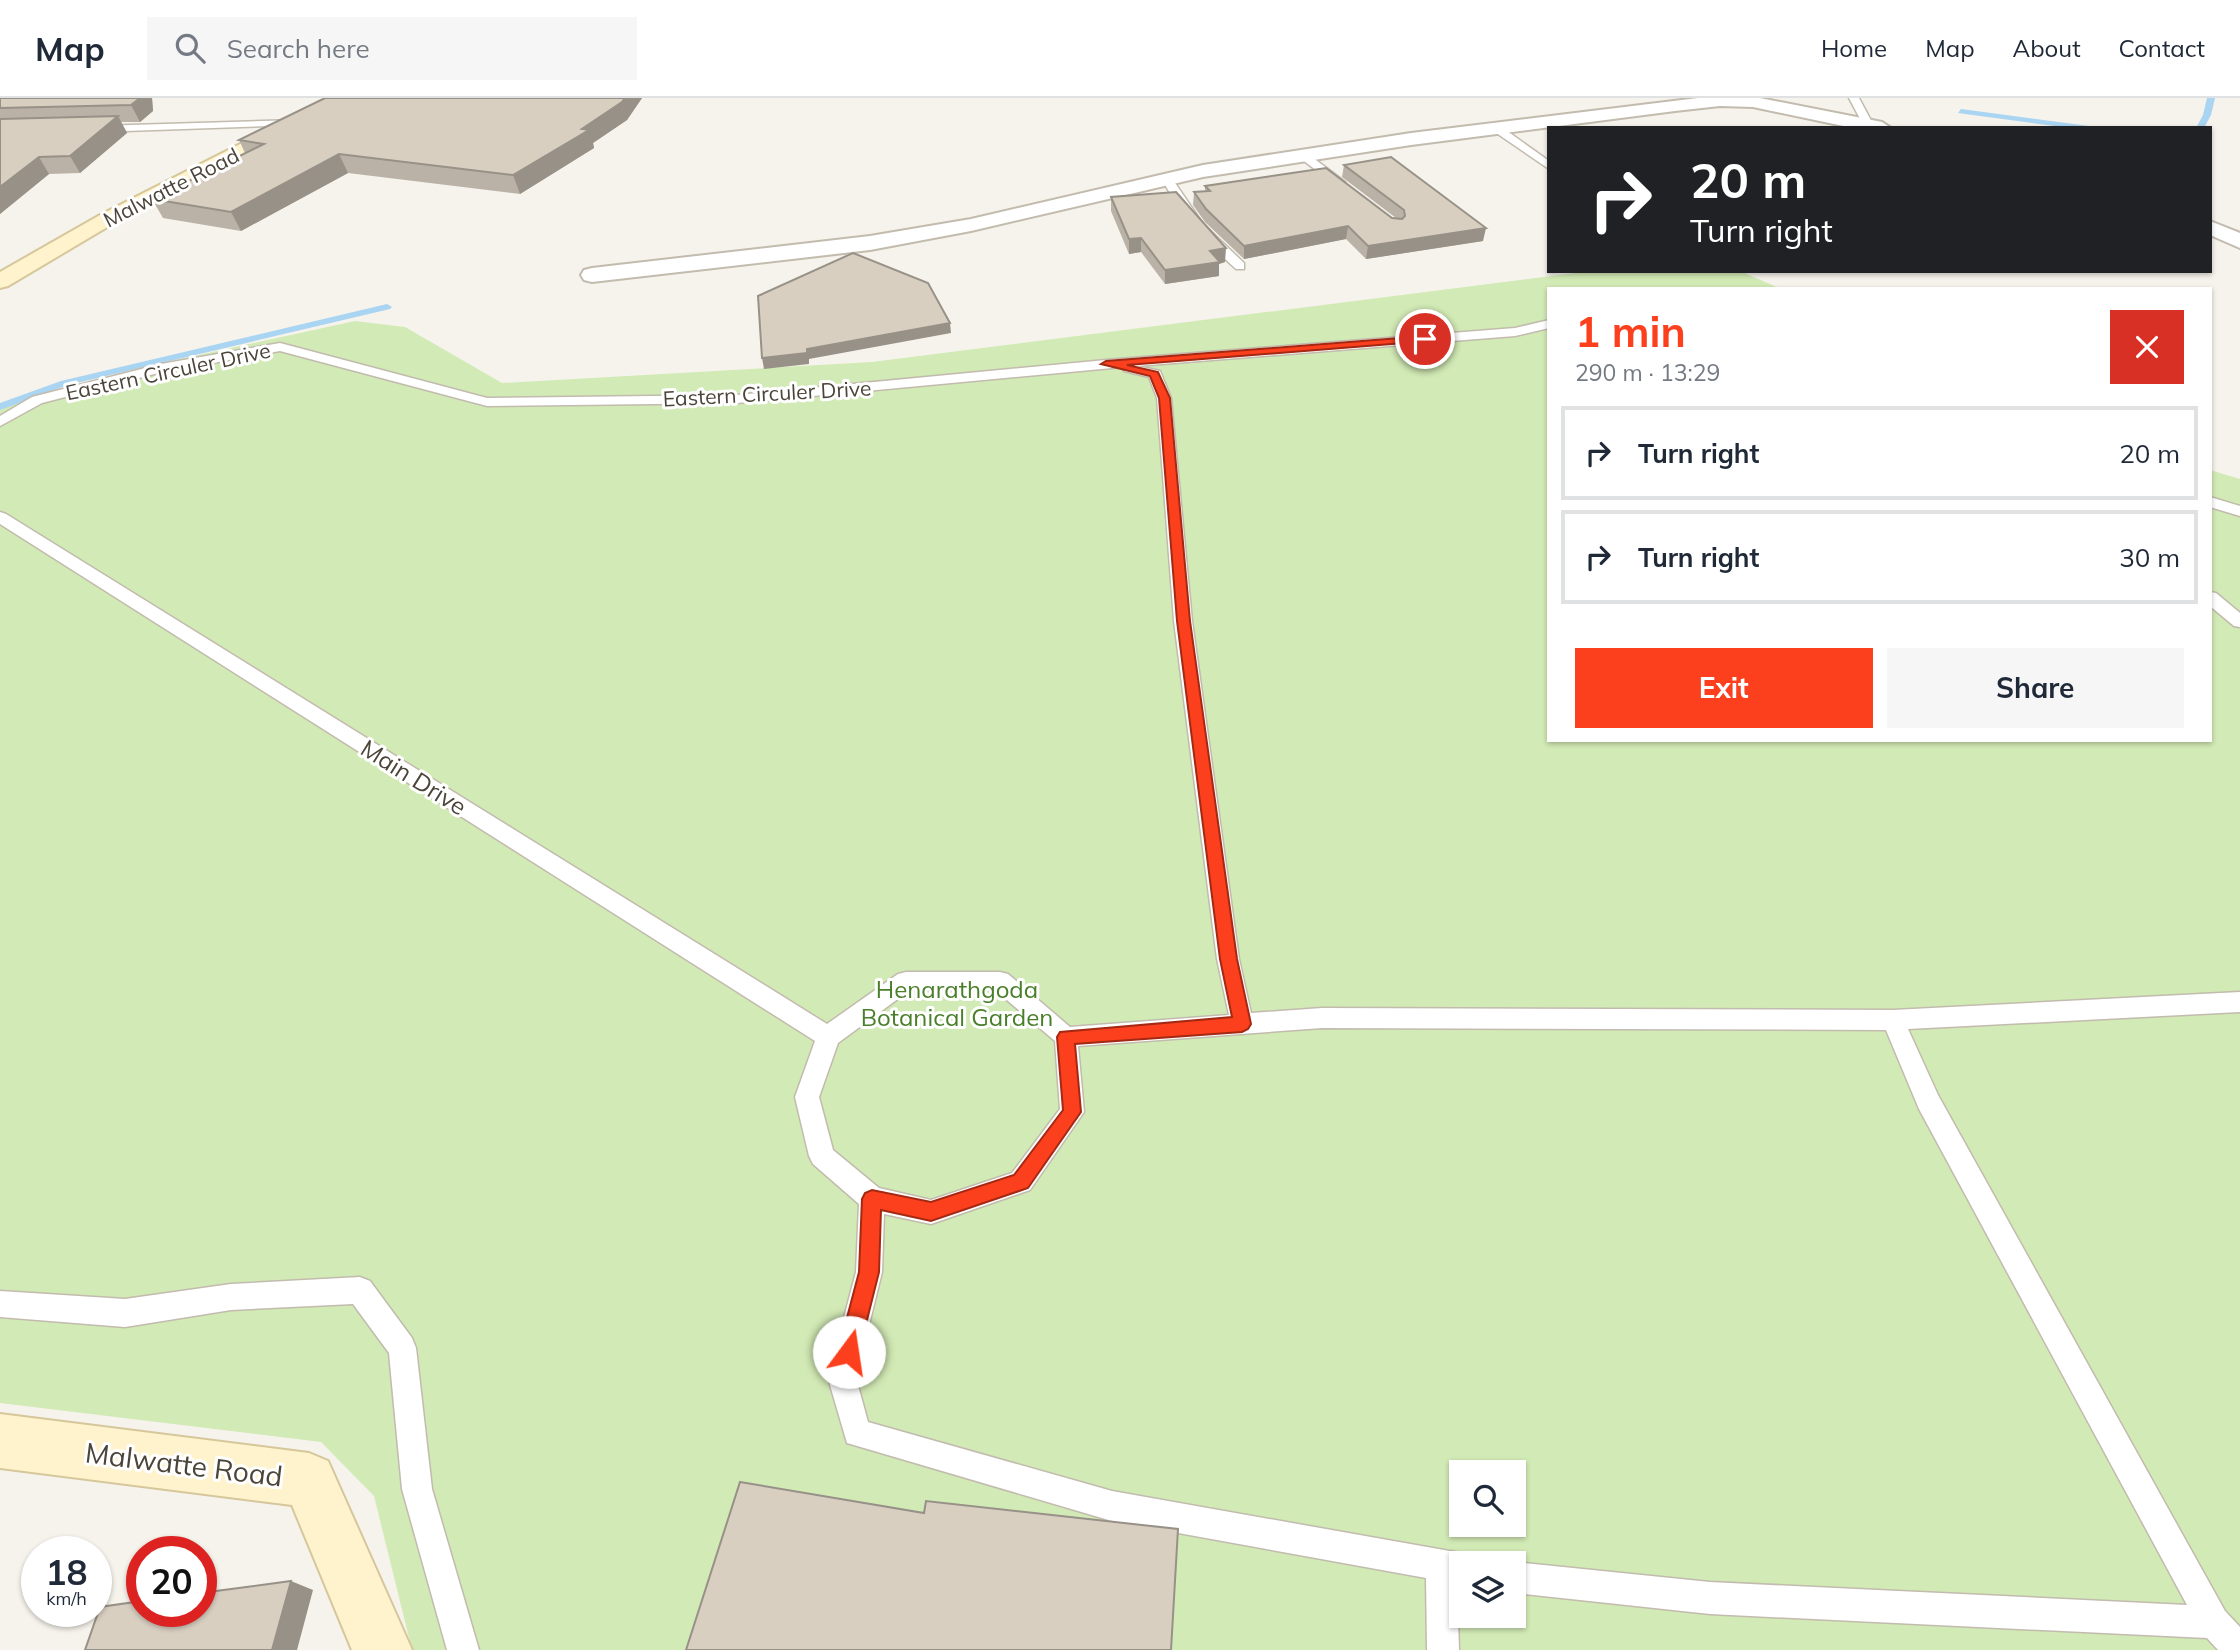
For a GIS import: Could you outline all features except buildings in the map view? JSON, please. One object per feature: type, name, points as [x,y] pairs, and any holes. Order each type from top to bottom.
[{"type":"street","name":"Malwatte Road","points":[[0,281],[107,219],[345,98]]},
{"type":"street","points":[[592,275],[882,241],[971,225],[1167,179],[1496,128],[1720,101],[1866,116]]},
{"type":"street","points":[[2212,228],[2240,241]]},
{"type":"street","name":"Malwatte Road","points":[[0,1441],[309,1480],[382,1650]]},
{"type":"lane","points":[[91,129],[295,123]]},
{"type":"lane","points":[[1496,128],[1547,165]]},
{"type":"lane","points":[[1304,156],[1355,195]]},
{"type":"lane","points":[[1167,179],[1175,197],[1212,242],[1240,265]]},
{"type":"lane","name":"Eastern Circuler Drive","points":[[0,422],[37,400],[161,368],[280,346],[487,402],[737,399],[1106,364],[1515,332],[1547,324]]},
{"type":"lane","points":[[1106,364],[1155,374],[1164,398],[1183,621],[1228,959],[1242,1024]]},
{"type":"lane","points":[[2212,503],[2240,511]]},
{"type":"lane","name":"Main Drive","points":[[0,517],[828,1037]]},
{"type":"lane","points":[[2212,599],[2240,622]]},
{"type":"lane","points":[[1066,1037],[1072,1112],[1021,1182],[931,1212],[872,1199],[822,1156],[807,1097],[828,1037],[906,981],[1000,981],[1066,1037],[1322,1018],[1893,1020],[2240,1002]]},
{"type":"lane","points":[[1893,1020],[1928,1101],[2214,1622],[2239,1650]]},
{"type":"lane","points":[[872,1199],[869,1272],[842,1378],[857,1433],[1112,1506],[1449,1568]]},
{"type":"lane","points":[[0,1304],[125,1313],[231,1297],[360,1290],[402,1348],[417,1489],[463,1650]]},
{"type":"lane","points":[[1526,1579],[1710,1598],[2214,1622]]},
{"type":"lane","points":[[1444,1650],[1449,1591]]},
{"type":"green space","name":"Henarathgoda Botanical Garden","points":[[1575,273],[1745,273],[1776,287],[1547,287],[1547,742],[2212,742],[2212,471],[2240,479],[2240,1650],[412,1650],[374,1496],[321,1442],[0,1403],[0,410],[25,398],[153,365],[355,321],[405,327],[502,383],[872,362]]},
{"type":"waterway","points":[[2201,126],[2211,98]]},
{"type":"waterway","points":[[1961,111],[2074,126]]},
{"type":"waterway","points":[[0,407],[65,383],[387,307]]},
{"type":"route","points":[[849,1352],[869,1272],[872,1199],[931,1212],[1021,1182],[1072,1112],[1066,1037],[1242,1024],[1228,959],[1183,621],[1164,398],[1155,374],[1106,364],[1425,339]]}]
